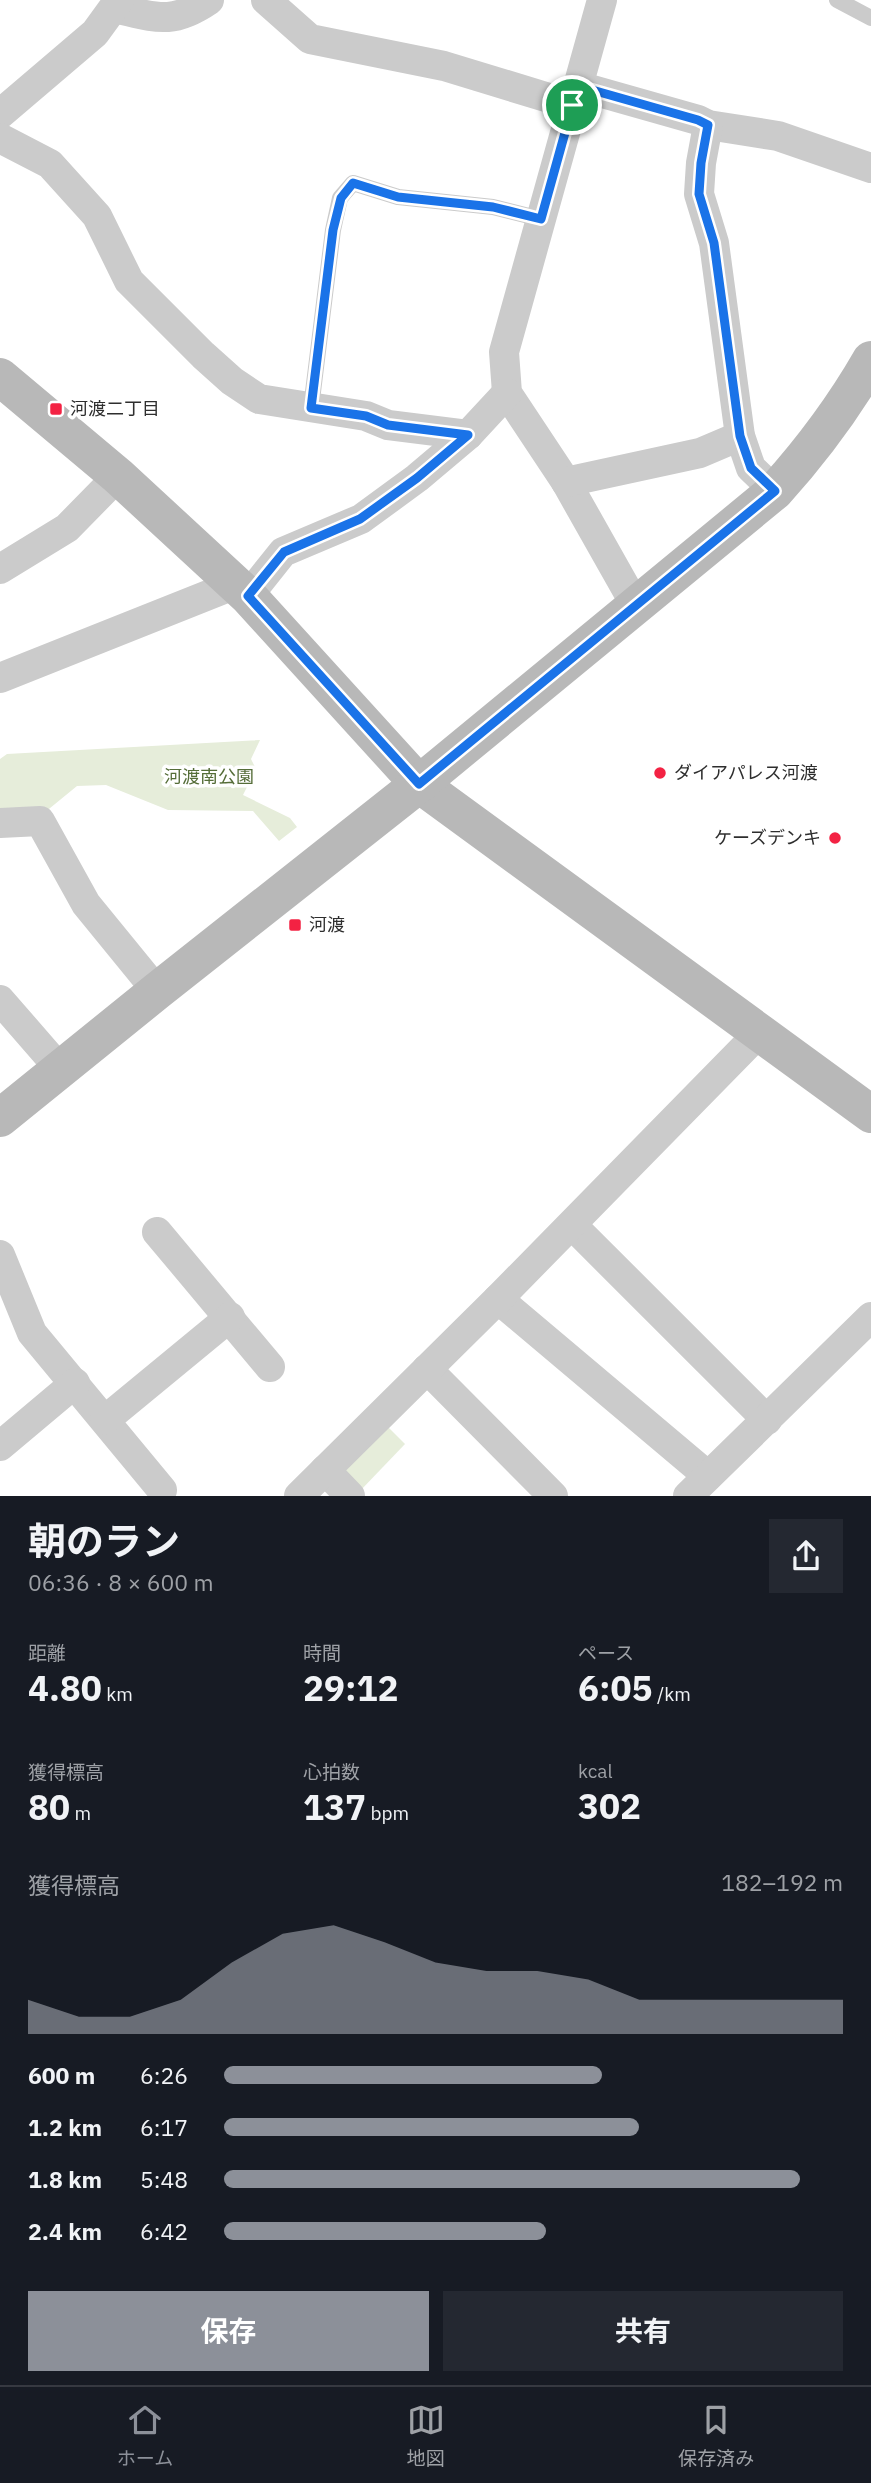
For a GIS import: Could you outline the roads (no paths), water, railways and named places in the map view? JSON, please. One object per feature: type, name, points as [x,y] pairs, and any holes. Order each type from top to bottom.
[{"type":"street","points":[[0,114],[95,33],[117,4],[162,19],[193,11],[209,0]]},
{"type":"street","points":[[266,0],[310,39],[698,120],[708,125],[778,136],[871,168]]},
{"type":"street","points":[[601,0],[504,352],[507,393],[566,482],[636,606]]},
{"type":"street","points":[[708,125],[699,194],[714,243],[740,436],[751,468],[775,491]]},
{"type":"street","points":[[0,138],[50,164],[97,216],[129,281],[232,381],[259,399],[366,416],[388,425],[468,435]]},
{"type":"street","points":[[0,1118],[157,990],[419,784],[775,491],[810,451],[853,392],[871,360]]},
{"type":"street","points":[[0,377],[118,476],[242,590],[419,784],[871,1114]]},
{"type":"street","points":[[0,678],[242,590],[284,552],[360,519],[417,478],[468,435],[507,393]]},
{"type":"street","points":[[566,482],[700,453],[740,436]]},
{"type":"street","points":[[0,569],[67,528],[118,476]]},
{"type":"street","points":[[0,823],[40,821],[86,904],[157,990]]},
{"type":"street","points":[[0,1000],[60,1069]]},
{"type":"street","points":[[299,1496],[572,1225],[759,1034]]},
{"type":"street","points":[[572,1225],[767,1420]]},
{"type":"street","points":[[157,1232],[270,1367]]},
{"type":"street","points":[[0,1255],[32,1333],[162,1490]]},
{"type":"street","points":[[498,1299],[698,1486],[871,1317]]},
{"type":"street","points":[[105,1420],[230,1317]]},
{"type":"street","points":[[427,1369],[553,1496]]},
{"type":"street","points":[[0,1446],[75,1383]]},
{"type":"street","points":[[325,1471],[350,1496]]},
{"type":"lane","points":[[837,0],[871,18]]},
{"type":"lane","points":[[311,408],[333,230],[341,198],[353,183],[398,197],[493,207],[541,219]]},
{"type":"place","name":"河渡二丁目","points":[[56,409]]},
{"type":"place","name":"ダイアパレス河渡","points":[[660,773]]},
{"type":"place","name":"ケーズデンキ","points":[[835,838]]},
{"type":"place","name":"河渡","points":[[295,925]]},
{"type":"park label","name":"河渡南公園","points":[[209,777]]}]
